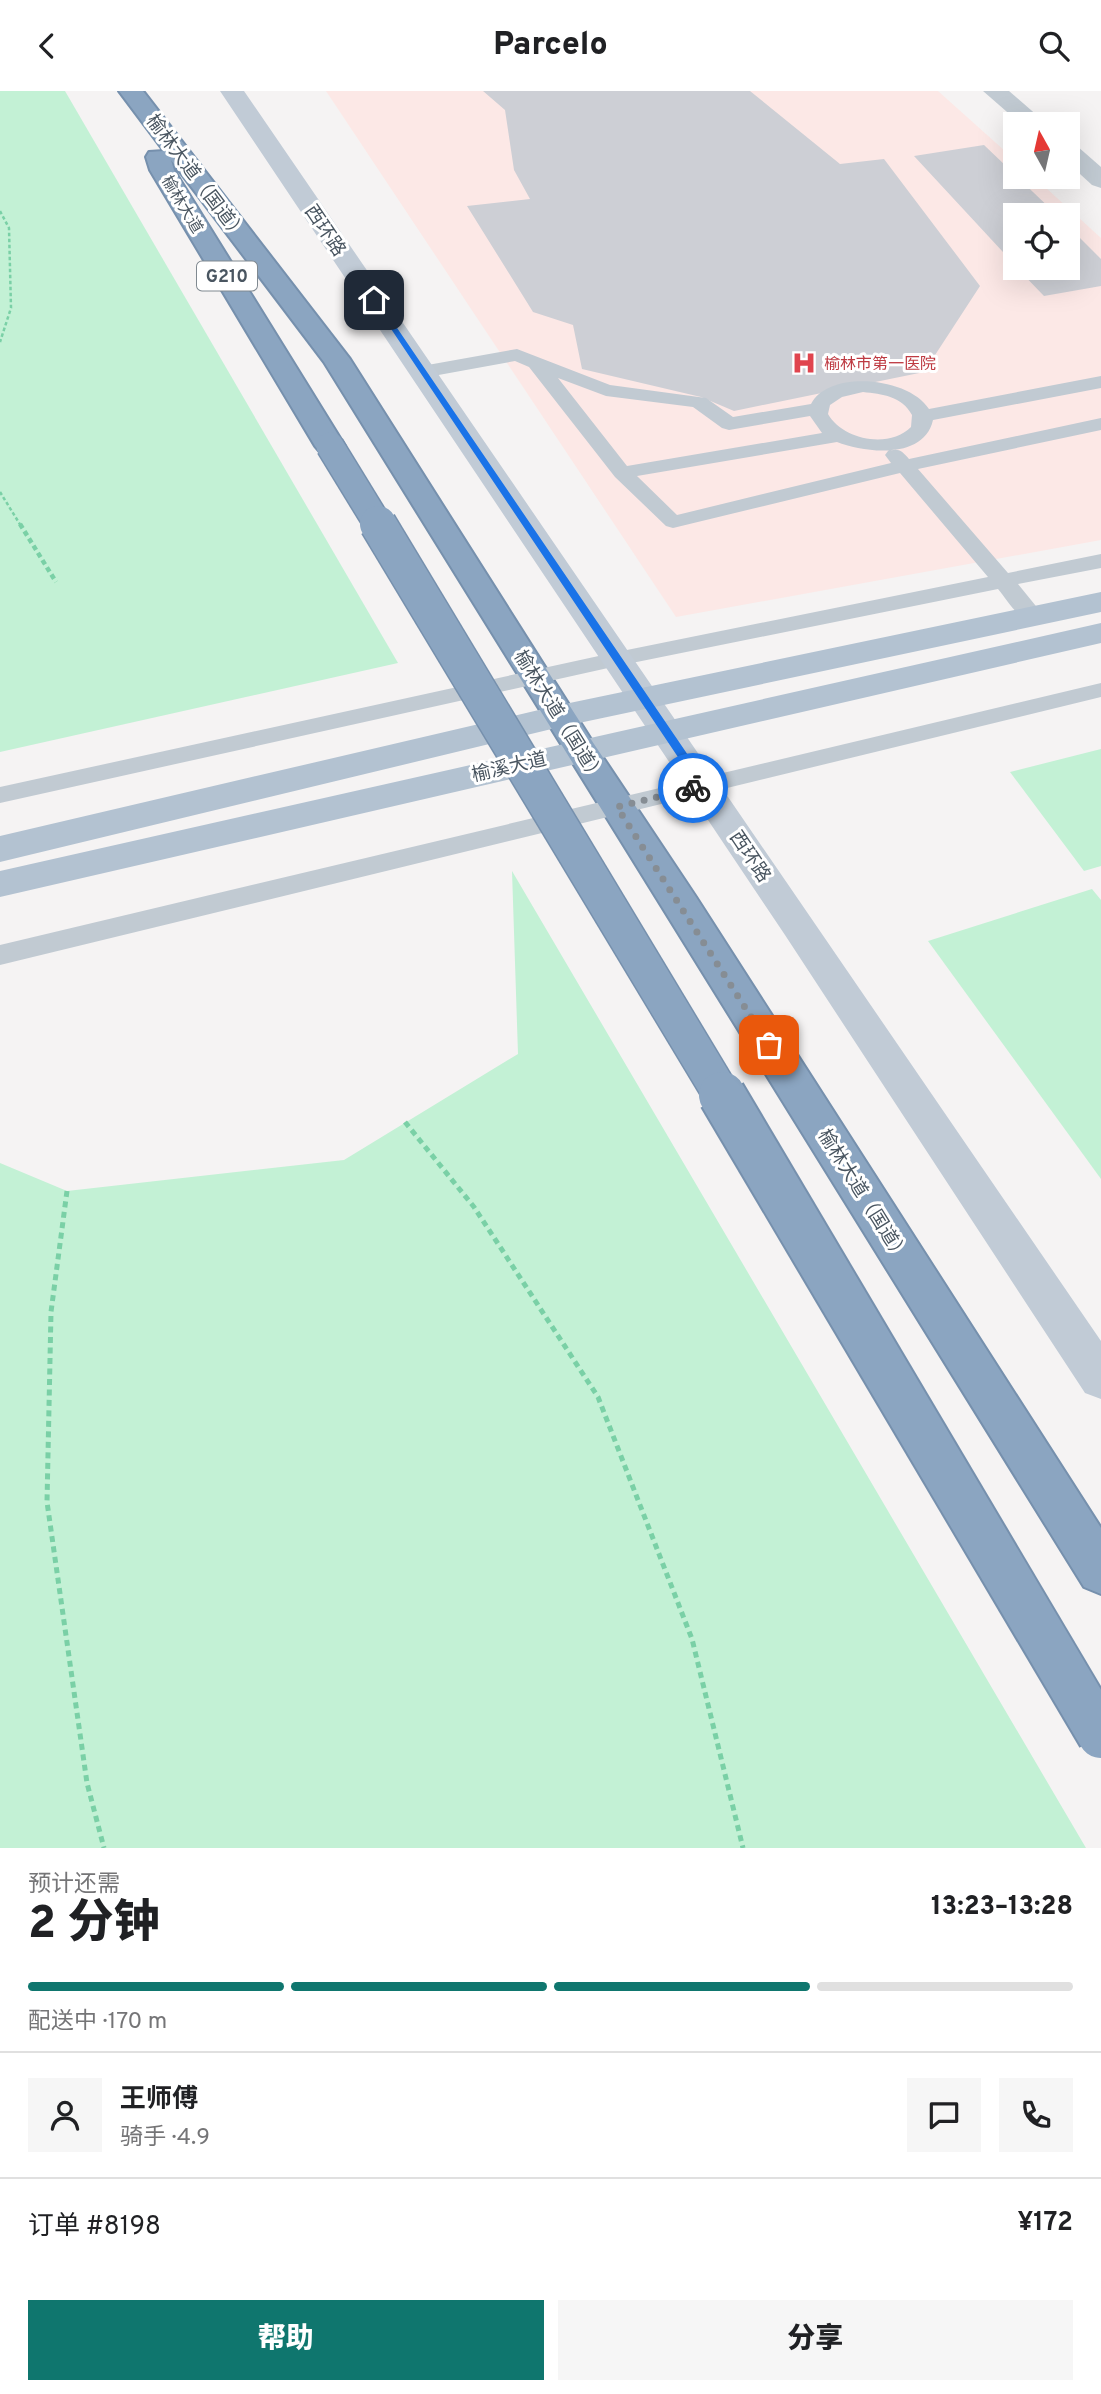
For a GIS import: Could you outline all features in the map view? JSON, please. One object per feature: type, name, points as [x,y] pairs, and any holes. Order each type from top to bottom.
[{"type":"highway","name":"榆林大道","points":[[134,95],[162,170],[590,873],[1101,1735]]},
{"type":"highway","name":"榆林大道（国道）","points":[[134,95],[336,359],[580,750],[1101,1571]]},
{"type":"main road","name":"西环路","points":[[232,91],[666,730],[1101,1379]]},
{"type":"main road","name":"榆溪大道","points":[[0,849],[560,716],[1101,601]]},
{"type":"main road","name":"榆溪大道","points":[[0,884],[666,730],[1101,633]]},
{"type":"street","points":[[995,91],[1020,112]]},
{"type":"street","points":[[1080,162],[1101,180]]},
{"type":"lane","points":[[422,372],[517,355],[606,390],[699,402],[729,424],[818,409]]},
{"type":"lane","points":[[535,362],[622,473],[673,522],[904,466],[1101,424]]},
{"type":"lane","points":[[924,416],[1101,382]]},
{"type":"lane","points":[[880,387],[910,398],[924,416],[922,426],[915,435],[887,445],[852,442],[837,436],[825,428],[819,419],[818,409],[823,400],[846,388],[880,387]]},
{"type":"lane","points":[[622,473],[837,436]]},
{"type":"lane","points":[[887,445],[1033,616]]},
{"type":"lane","points":[[0,795],[535,676],[1101,561]]},
{"type":"lane","points":[[0,955],[1101,690]]},
{"type":"path","points":[[0,211],[9,228],[11,308],[0,342]]},
{"type":"path","points":[[0,492],[55,582]]},
{"type":"path","points":[[405,1122],[474,1207],[598,1397],[692,1639],[743,1848]]},
{"type":"path","points":[[67,1191],[51,1312],[47,1502],[87,1783],[104,1848]]},
{"type":"shaded area","name":"榆林市第一医院","points":[[326,91],[938,91],[1003,149],[1003,189],[1047,189],[1063,203],[1003,203],[1003,280],[1080,280],[1080,219],[1101,238],[1101,540],[676,617]]},
{"type":"green space","points":[[0,91],[65,91],[398,663],[0,752]]},
{"type":"green space","points":[[1101,749],[1101,866],[1084,871],[1010,772]]},
{"type":"green space","points":[[512,871],[1086,1848],[0,1848],[0,1163],[67,1191],[344,1160],[518,1054]]},
{"type":"green space","points":[[1092,889],[1101,900],[1101,1179],[928,941]]},
{"type":"building","points":[[483,91],[750,91],[840,164],[884,159],[980,286],[924,372],[734,411],[701,397],[582,369],[573,325],[533,312],[467,206],[530,199],[514,170],[505,110]]},
{"type":"building","points":[[984,145],[1003,163],[1003,189],[1030,189],[1044,203],[1003,203],[1003,252],[914,156]]},
{"type":"building","points":[[1080,238],[1101,259],[1101,286],[1044,296],[1029,280],[1080,280]]},
{"type":"way so far","points":[[693,788],[617,807],[769,1045]]},
{"type":"place","name":"榆林市第一医院","points":[[804,363]]},
{"type":"route","points":[[374,300],[703,786],[693,788]]}]
